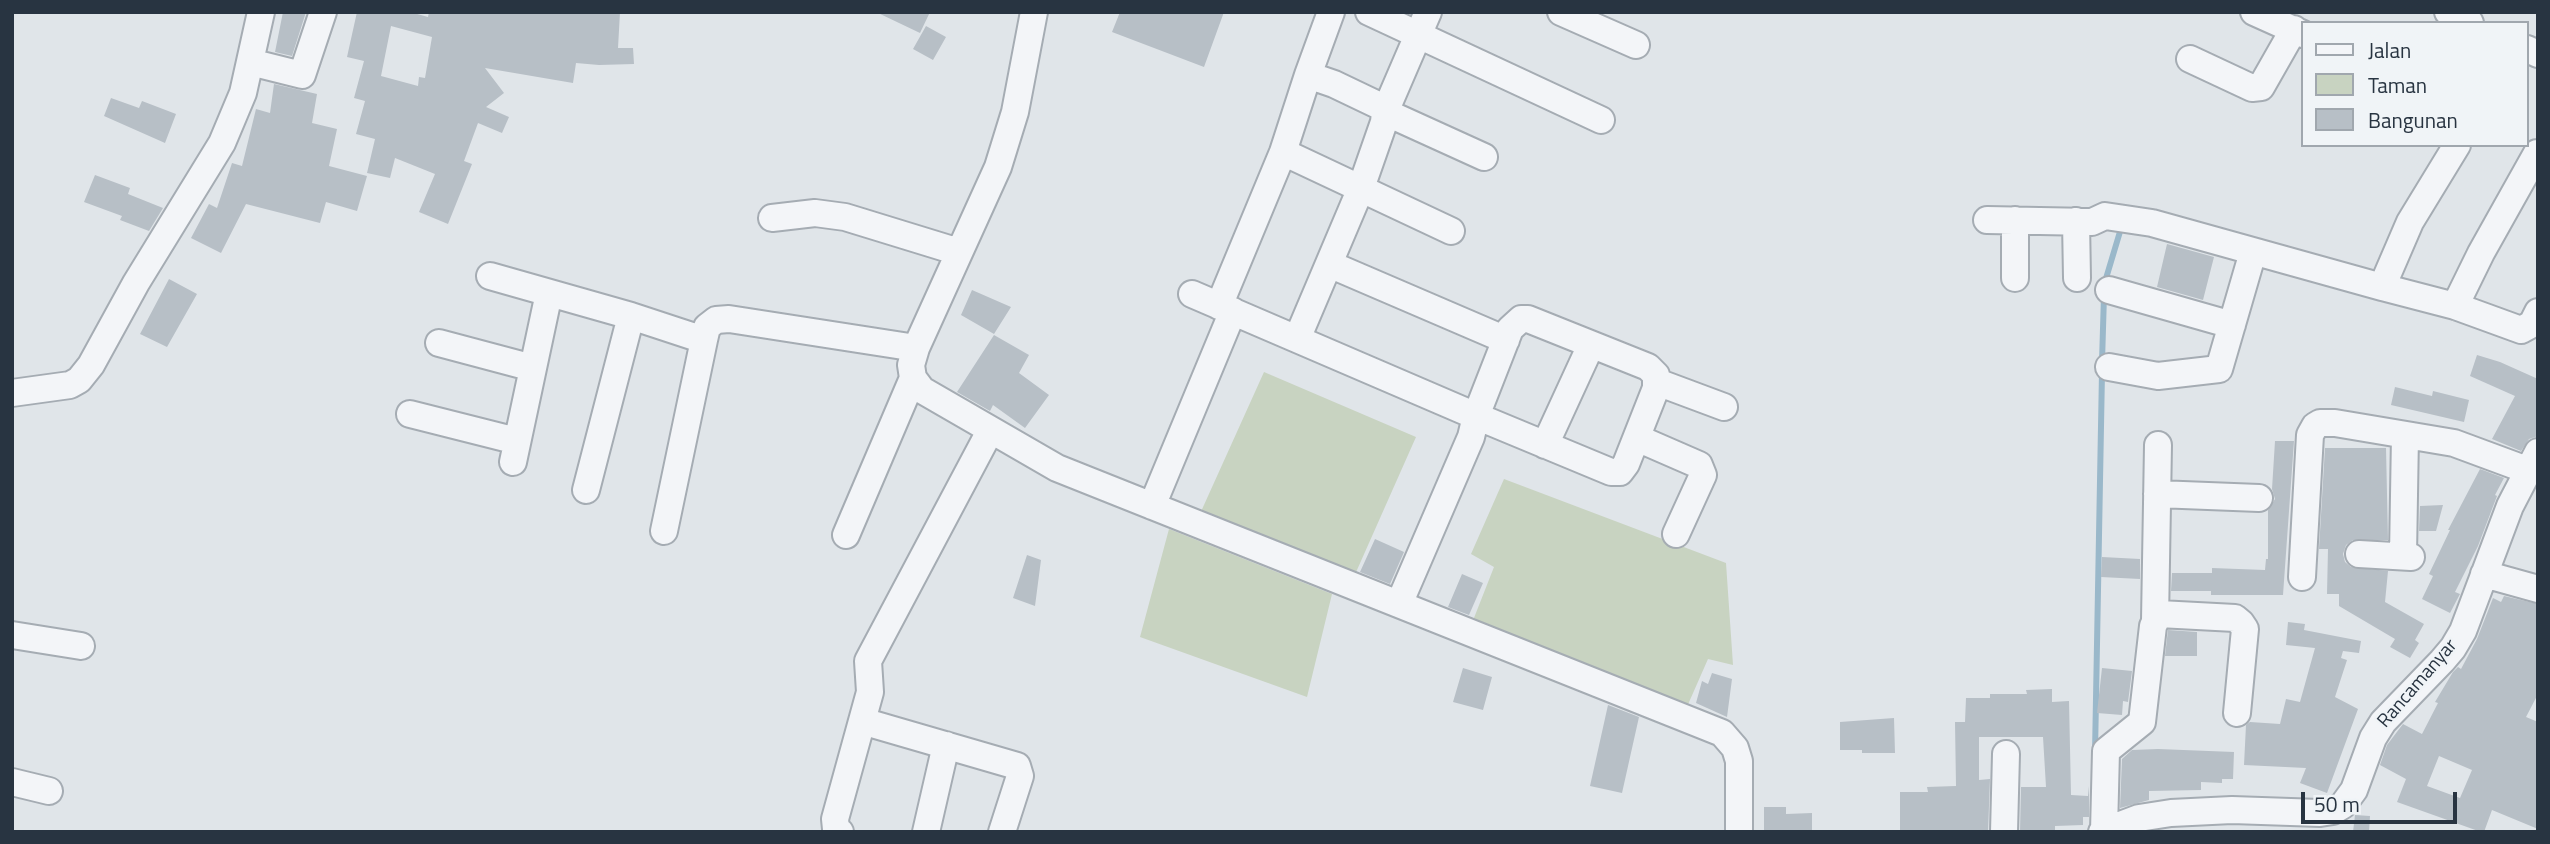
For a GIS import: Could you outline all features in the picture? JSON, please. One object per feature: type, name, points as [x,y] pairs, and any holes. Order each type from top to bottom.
[{"type":"street","points":[[12,393],[70,384],[79,380],[92,365],[136,284],[222,143],[243,93],[261,12]]},
{"type":"street","points":[[250,62],[302,75],[323,12]]},
{"type":"street","points":[[1034,12],[1015,112],[998,167],[916,348],[911,365],[913,378],[922,390],[1057,468],[1721,733],[1735,748],[1739,761],[1739,832]]},
{"type":"street","points":[[1152,506],[1283,152],[1331,12]]},
{"type":"street","points":[[1369,12],[1422,24],[1601,120]]},
{"type":"street","points":[[1561,12],[1636,45]]},
{"type":"street","points":[[2190,59],[2252,88],[2261,87],[2298,31],[2254,12]]},
{"type":"street","points":[[2448,12],[2466,21]]},
{"type":"street","points":[[1297,339],[1361,188],[1385,112],[1422,24]]},
{"type":"street","points":[[1308,75],[1380,106],[1385,112],[1484,157]]},
{"type":"street","points":[[2382,287],[2410,222],[2455,147]]},
{"type":"street","points":[[1283,152],[1451,230]]},
{"type":"street","points":[[2455,306],[2538,153]]},
{"type":"street","points":[[772,218],[815,213],[845,217],[959,252]]},
{"type":"street","points":[[1987,220],[2092,222],[2105,216],[2140,220],[2455,306],[2521,330],[2532,324],[2538,312]]},
{"type":"street","points":[[2015,220],[2015,278]]},
{"type":"street","points":[[2076,221],[2077,278]]},
{"type":"street","points":[[2109,367],[2158,376],[2219,369],[2253,251]]},
{"type":"street","points":[[1329,264],[1506,340]]},
{"type":"street","points":[[490,276],[704,340]]},
{"type":"street","points":[[2109,290],[2232,325]]},
{"type":"street","points":[[410,414],[515,452],[549,293]]},
{"type":"street","points":[[1192,294],[1476,416],[1611,472],[1620,472],[1637,438],[1657,382],[1656,375],[1648,367],[1528,319],[1515,322],[1476,416],[1471,437],[1399,604]]},
{"type":"street","points":[[586,490],[631,316]]},
{"type":"street","points":[[664,531],[707,327],[716,320],[729,318],[916,348]]},
{"type":"street","points":[[439,343],[533,368]]},
{"type":"street","points":[[1545,445],[1591,345]]},
{"type":"street","points":[[846,535],[913,378]]},
{"type":"street","points":[[1657,382],[1724,407]]},
{"type":"street","points":[[2302,577],[2311,435],[2315,426],[2320,423],[2405,435],[2532,461]]},
{"type":"street","points":[[840,832],[836,829],[835,819],[871,682],[867,672],[868,661],[990,431]]},
{"type":"street","points":[[2359,554],[2407,556],[2405,435]]},
{"type":"street","points":[[1637,438],[1699,465],[1703,475],[1675,534]]},
{"type":"street","points":[[2103,831],[2106,751],[2142,722],[2145,716],[2155,620],[2158,445]]},
{"type":"street","name":"Rancamanyar","points":[[2103,831],[2139,818],[2183,812],[2237,821],[2291,812],[2333,811],[2343,805],[2354,790],[2373,738],[2383,722],[2453,649],[2473,607],[2510,506],[2532,461]]},
{"type":"street","points":[[2157,494],[2259,498]]},
{"type":"street","points":[[2484,574],[2538,589]]},
{"type":"street","points":[[2155,620],[2159,614],[2235,618],[2241,623],[2245,629],[2237,713]]},
{"type":"street","points":[[12,635],[81,646]]},
{"type":"street","points":[[862,721],[1017,766],[1020,776],[1002,832]]},
{"type":"street","points":[[926,832],[947,745]]},
{"type":"street","points":[[2004,832],[2006,754]]},
{"type":"street","points":[[12,782],[48,791]]},
{"type":"green space","points":[[1264,372],[1416,437],[1353,579],[1199,516]]},
{"type":"green space","points":[[1504,479],[1726,563],[1733,665],[1708,659],[1686,709],[1472,623],[1494,567],[1471,554]]},
{"type":"green space","points":[[1169,529],[1332,594],[1307,697],[1140,637]]},
{"type":"building","points":[[283,12],[306,12],[292,56],[275,52]]},
{"type":"building","points":[[357,12],[410,12],[428,17],[429,12],[620,12],[618,48],[633,48],[634,64],[576,63],[573,83],[485,68],[504,93],[486,107],[509,117],[502,133],[478,123],[464,161],[472,164],[448,224],[419,212],[435,174],[395,158],[390,178],[367,173],[375,139],[356,134],[365,101],[354,98],[364,61],[347,57]],"holes":[[[391,26],[432,37],[425,78],[419,77],[418,86],[381,76]]]},
{"type":"building","points":[[876,12],[930,12],[920,33]]},
{"type":"building","points":[[1120,12],[1224,12],[1204,67],[1112,32]]},
{"type":"building","points":[[926,26],[946,37],[933,60],[913,49]]},
{"type":"building","points":[[274,84],[317,94],[312,123],[337,129],[329,166],[367,176],[357,211],[326,202],[320,223],[246,204],[221,253],[191,238],[209,204],[217,208],[232,163],[242,166],[256,109],[270,113]]},
{"type":"building","points":[[111,98],[139,108],[142,101],[176,114],[165,143],[104,116]]},
{"type":"building","points":[[95,175],[130,188],[128,194],[163,208],[149,231],[120,220],[122,216],[84,202]]},
{"type":"building","points":[[2167,244],[2214,257],[2203,300],[2157,287]]},
{"type":"building","points":[[169,279],[197,294],[167,347],[140,334]]},
{"type":"building","points":[[972,290],[1011,307],[994,334],[961,315]]},
{"type":"building","points":[[994,335],[1029,355],[1019,373],[1049,395],[1025,428],[993,405],[990,411],[957,392]]},
{"type":"building","points":[[2477,355],[2538,379],[2538,436],[2529,439],[2521,451],[2492,439],[2515,396],[2470,376]]},
{"type":"building","points":[[2395,387],[2432,396],[2433,391],[2469,400],[2464,422],[2391,405]]},
{"type":"building","points":[[2275,441],[2294,441],[2283,595],[2211,595],[2211,591],[2171,591],[2172,573],[2212,573],[2212,568],[2265,570],[2268,559],[2268,510],[2275,499],[2272,489]]},
{"type":"building","points":[[2325,448],[2386,448],[2388,540],[2353,540],[2346,545],[2343,554],[2345,562],[2351,567],[2388,571],[2385,602],[2424,624],[2415,640],[2419,643],[2410,658],[2390,647],[2395,639],[2339,606],[2339,594],[2327,594],[2328,549],[2319,549]]},
{"type":"building","points":[[2480,469],[2504,478],[2495,495],[2497,496],[2478,546],[2455,592],[2460,594],[2450,613],[2422,599],[2433,576],[2429,574],[2448,530]]},
{"type":"building","points":[[2443,505],[2436,531],[2419,531],[2420,506]]},
{"type":"building","points":[[1375,539],[1404,552],[1390,584],[1360,572]]},
{"type":"building","points":[[1027,555],[1041,560],[1035,606],[1013,598]]},
{"type":"building","points":[[2102,557],[2140,559],[2140,579],[2101,577]]},
{"type":"building","points":[[1462,574],[1483,583],[1469,615],[1448,607]]},
{"type":"building","points":[[2504,596],[2538,604],[2538,694],[2526,717],[2538,722],[2538,829],[2492,810],[2484,832],[2481,832],[2397,802],[2406,779],[2380,765],[2387,745],[2403,724],[2422,734],[2438,703],[2435,702],[2453,672],[2458,667],[2461,669],[2477,639],[2493,598],[2501,602]],"holes":[[[2439,756],[2472,770],[2460,798],[2427,786]]]},
{"type":"building","points":[[2288,622],[2305,624],[2304,630],[2361,641],[2359,653],[2343,651],[2341,658],[2347,660],[2335,697],[2358,709],[2327,793],[2300,783],[2306,768],[2244,765],[2246,725],[2250,722],[2280,724],[2286,699],[2300,702],[2315,648],[2286,645]]},
{"type":"building","points":[[2168,630],[2197,632],[2197,656],[2165,656]]},
{"type":"building","points":[[1463,668],[1492,677],[1483,710],[1453,702]]},
{"type":"building","points":[[2102,668],[2132,671],[2128,702],[2123,701],[2122,715],[2097,713]]},
{"type":"building","points":[[1712,673],[1732,679],[1727,717],[1696,703],[1702,681],[1708,684]]},
{"type":"building","points":[[2052,689],[2052,702],[2069,701],[2071,795],[2088,796],[2089,786],[2089,817],[2083,817],[2083,825],[2055,826],[2055,832],[2020,832],[2021,787],[2046,787],[2043,737],[1979,737],[1979,780],[1990,779],[1988,832],[1900,832],[1900,792],[1928,792],[1927,787],[1956,786],[1955,722],[1965,722],[1966,698],[1990,698],[1990,694],[2027,694],[2026,690]]},
{"type":"building","points":[[1608,705],[1639,717],[1622,793],[1590,786]]},
{"type":"building","points":[[1894,718],[1895,753],[1840,750],[1840,722]]},
{"type":"building","points":[[2132,750],[2234,752],[2233,779],[2222,779],[2222,783],[2201,782],[2201,790],[2149,791],[2149,800],[2120,808],[2122,759]]},
{"type":"building","points":[[1764,807],[1786,807],[1786,814],[1812,813],[1812,832],[1764,832]]},
{"type":"building","points":[[2355,815],[2370,816],[2369,832],[2353,832]]},
{"type":"waterway","points":[[2104,285],[2122,225]]},
{"type":"waterway","points":[[2102,362],[2104,295]]},
{"type":"waterway","points":[[2095,753],[2102,372]]}]
